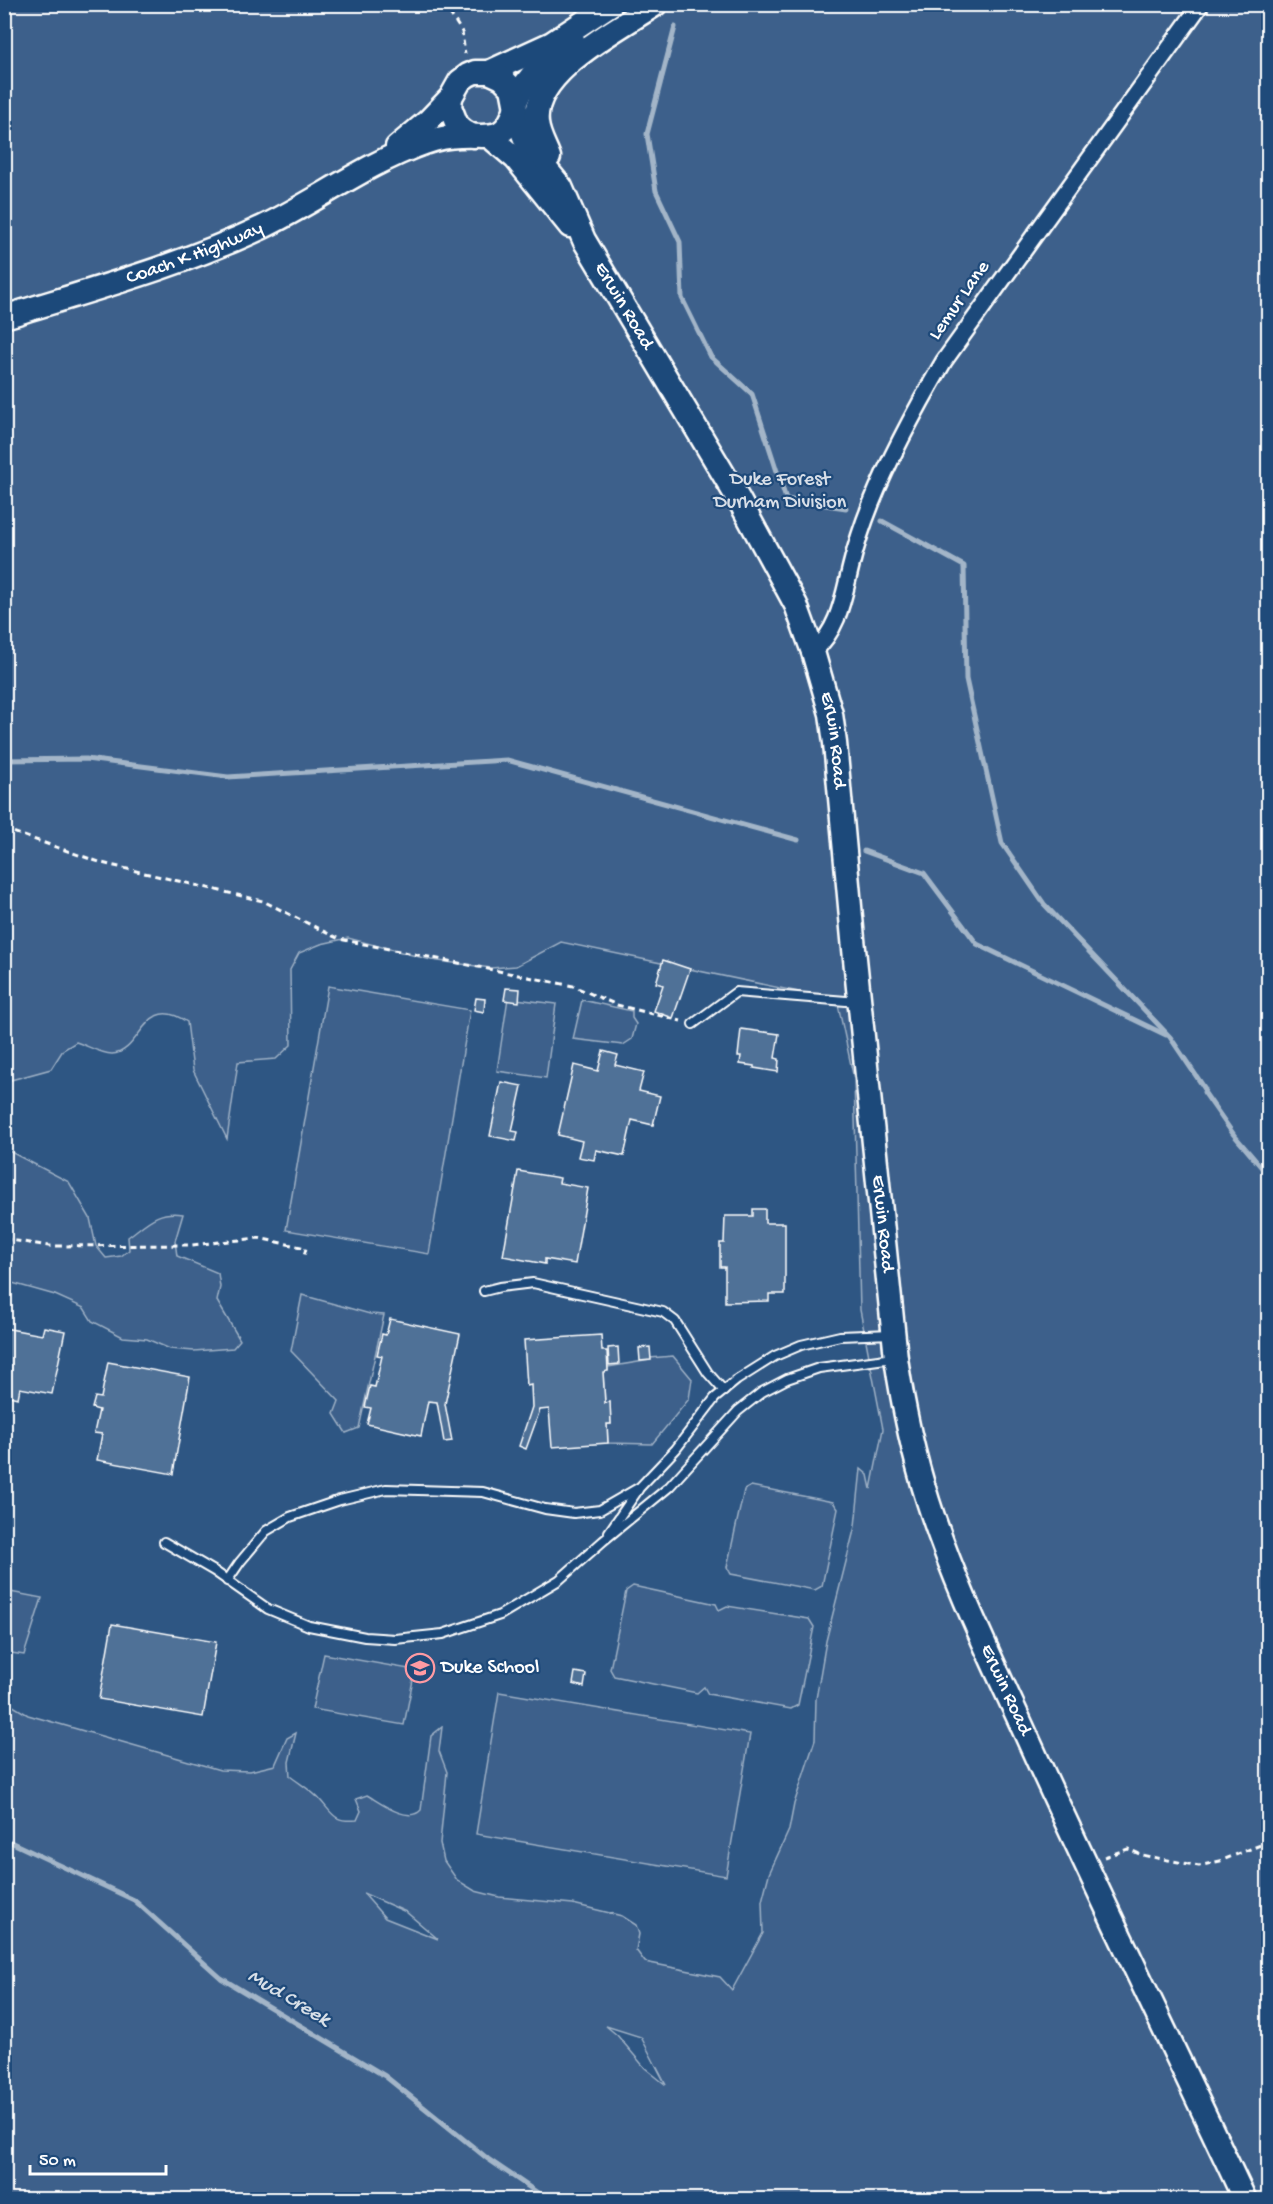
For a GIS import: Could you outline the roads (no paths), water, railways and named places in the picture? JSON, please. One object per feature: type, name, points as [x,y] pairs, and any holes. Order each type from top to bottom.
[{"type":"main road","name":"Coach K Highway","points":[[374,166],[428,121],[451,97],[460,81],[552,44],[611,4]]},
{"type":"main road","points":[[451,97],[453,116],[464,131],[481,136],[497,134],[509,124],[520,90],[541,65],[635,4]]},
{"type":"main road","points":[[561,187],[537,123],[537,109],[542,96],[553,77],[568,62],[656,4]]},
{"type":"main road","points":[[479,73],[508,82],[514,94],[516,106]]},
{"type":"main road","name":"Erwin Road","points":[[516,106],[525,139],[561,187],[584,240],[756,531],[796,605],[813,652],[829,705],[835,743],[896,1358],[916,1460],[928,1502],[970,1613],[1085,1864],[1245,2199]]},
{"type":"main road","name":"Coach K Highway","points":[[4,317],[139,276],[225,244],[292,212],[374,166],[423,143],[446,138],[481,136]]},
{"type":"main road","name":"Erwin Road","points":[[481,136],[516,159],[561,216],[584,240]]},
{"type":"street","name":"Lemur Lane","points":[[813,652],[825,642],[838,616],[860,533],[883,474],[944,360],[1201,4]]},
{"type":"lane","points":[[693,1024],[736,992],[860,1002]]},
{"type":"lane","points":[[484,1292],[500,1287],[533,1283],[663,1312],[675,1321],[708,1373],[724,1391]]},
{"type":"lane","points":[[603,1541],[640,1487],[676,1449],[715,1398],[724,1391],[775,1356],[801,1345],[840,1336],[894,1334]]},
{"type":"lane","points":[[164,1542],[214,1571],[268,1609],[309,1626],[365,1638],[395,1639],[444,1634],[500,1615],[559,1580],[669,1487],[738,1411],[762,1392],[787,1378],[819,1368],[896,1358]]},
{"type":"lane","points":[[227,1581],[266,1532],[290,1518],[340,1500],[386,1489],[483,1492],[545,1509],[574,1513],[600,1510],[640,1487]]},
{"type":"waterway","points":[[675,27],[647,134],[656,191],[680,242],[682,298],[711,357],[752,394],[786,499],[846,508]]},
{"type":"waterway","points":[[882,521],[964,566],[966,679],[1002,843],[1044,904],[1170,1037],[1234,1135],[1268,1175]]},
{"type":"waterway","points":[[4,760],[86,759],[228,777],[507,760],[798,840]]},
{"type":"waterway","points":[[864,851],[924,873],[977,944],[1166,1035]]},
{"type":"waterway","name":"Mud Creek","points":[[4,1839],[134,1900],[221,1978],[385,2076],[488,2159],[548,2200]]},
{"type":"place","name":"Duke School","points":[[420,1668]]},
{"type":"park label","name":"Duke Forest Durham Division","points":[[780,492]]}]
